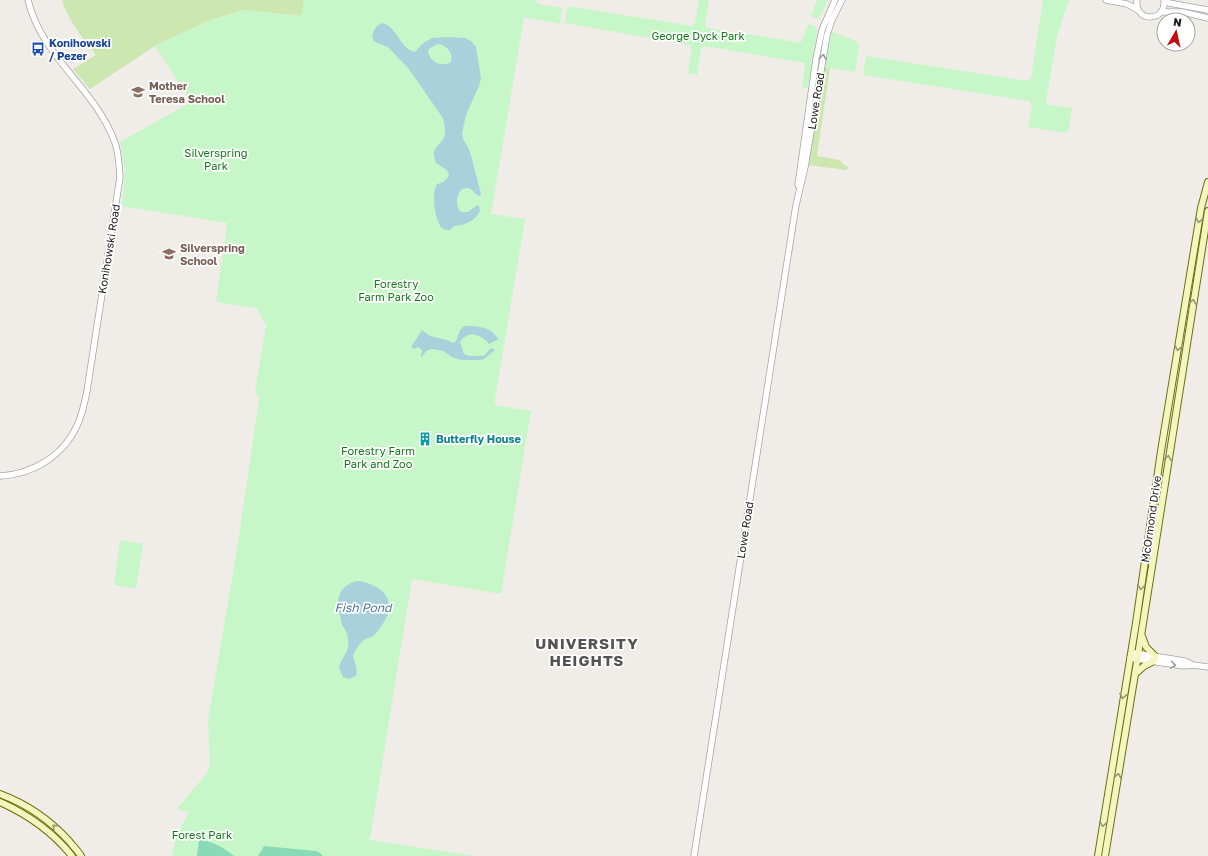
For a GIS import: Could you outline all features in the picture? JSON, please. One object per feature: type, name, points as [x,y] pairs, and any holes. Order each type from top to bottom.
[{"type":"main road","name":"McOrmond Drive","points":[[1098,856],[1198,223],[1208,182]]},
{"type":"main road","name":"McOrmond Drive","points":[[1105,856],[1208,211]]},
{"type":"main road","points":[[1135,674],[1155,658],[1146,647],[1141,635]]},
{"type":"main road","points":[[0,794],[16,800],[48,820],[60,831],[81,856]]},
{"type":"main road","points":[[0,802],[17,809],[40,824],[57,839],[72,856]]},
{"type":"street","name":"Konihowski Road","points":[[0,476],[25,472],[39,466],[51,458],[63,448],[79,422],[84,408],[120,177],[116,145],[100,111],[43,37],[35,24],[28,0]]},
{"type":"street","name":"Lowe Road","points":[[796,205],[796,194],[816,59],[822,30],[836,0]]},
{"type":"street","name":"Lowe Road","points":[[694,856],[796,205],[805,167],[827,35],[832,20],[842,0]]},
{"type":"street","points":[[1106,0],[1127,4],[1138,10],[1143,15],[1150,17],[1156,16]]},
{"type":"street","points":[[1137,0],[1138,10]]},
{"type":"street","points":[[1164,0],[1169,3],[1208,10]]},
{"type":"street","points":[[1161,12],[1164,8],[1164,0]]},
{"type":"street","points":[[1196,15],[1208,18]]},
{"type":"street","points":[[1130,655],[1155,658],[1184,666],[1193,664],[1208,667]]},
{"type":"green space","points":[[62,0],[304,0],[302,16],[245,10],[210,20],[155,46],[90,89],[73,69],[96,55],[72,22]]},
{"type":"green space","name":"Forestry Farm Park and Zoo","points":[[304,0],[535,0],[538,4],[562,8],[560,24],[524,17],[491,214],[525,219],[494,405],[531,411],[501,594],[412,579],[370,839],[358,838],[474,856],[172,856],[176,837],[189,812],[177,809],[207,773],[210,763],[208,720],[238,543],[259,399],[255,392],[266,325],[256,308],[216,302],[227,223],[122,206],[125,170],[120,142],[191,102],[155,46],[210,20],[245,10],[301,16]]},
{"type":"green space","name":"George Dyck Park","points":[[699,0],[709,0],[705,25],[707,28],[799,43],[802,41],[808,24],[815,26],[817,31],[808,88],[802,87],[805,63],[704,46],[701,49],[697,75],[688,73],[692,48],[689,45],[565,23],[568,6],[693,26],[695,23]]},
{"type":"green space","points":[[817,0],[828,0],[819,19],[811,16]]},
{"type":"green space","points":[[1043,0],[1069,0],[1057,36],[1046,101],[1049,105],[1072,108],[1069,129],[1066,133],[1028,127],[1032,105],[1029,101],[863,75],[866,56],[1027,81],[1031,78]]},
{"type":"green space","points":[[833,32],[858,42],[859,46],[855,72],[824,67],[829,35]]},
{"type":"green space","points":[[824,67],[830,68],[817,156],[840,160],[844,165],[849,167],[846,170],[808,165]]},
{"type":"green space","points":[[120,540],[143,544],[136,589],[114,585]]},
{"type":"green space","points":[[199,839],[218,845],[234,856],[197,856]]},
{"type":"green space","points":[[264,846],[316,851],[323,856],[258,856]]},
{"type":"water","points":[[382,23],[391,28],[406,47],[415,52],[422,44],[432,38],[465,38],[471,41],[476,47],[481,78],[466,115],[462,133],[463,139],[469,149],[481,195],[478,196],[468,188],[464,188],[457,197],[457,206],[461,212],[468,212],[477,205],[479,206],[480,211],[472,220],[462,225],[454,226],[450,230],[443,229],[441,227],[434,200],[435,188],[437,184],[447,179],[449,175],[447,170],[436,163],[434,157],[435,149],[445,134],[443,118],[408,68],[388,47],[375,42],[372,38],[375,29]],"holes":[[[438,44],[447,48],[451,54],[452,57],[450,63],[439,64],[429,56],[428,52],[430,48]]]},
{"type":"water","points":[[464,326],[479,327],[489,330],[499,339],[489,344],[478,336],[467,336],[460,342],[464,354],[469,356],[484,356],[491,348],[495,350],[484,359],[461,360],[452,357],[443,351],[432,349],[426,351],[422,357],[422,350],[418,347],[414,349],[411,347],[422,330],[430,336],[453,343],[456,341],[460,330]]},
{"type":"water","name":"Fish Pond","points":[[357,581],[372,585],[382,591],[387,598],[389,609],[386,619],[376,633],[363,640],[356,649],[353,656],[357,674],[349,679],[343,677],[339,668],[348,648],[348,637],[342,624],[338,604],[342,590],[351,583]]},
{"type":"place","name":"Konihowski / Pezer","points":[[38,49]]},
{"type":"place","name":"Mother Teresa School","points":[[138,92]]},
{"type":"place","name":"Silverspring School","points":[[169,254]]},
{"type":"place","name":"Butterfly House","points":[[425,439]]},
{"type":"district","name":"UNIVERSITY HEIGHTS","points":[[587,652]]},
{"type":"park label","name":"Silverspring Park","points":[[216,159]]},
{"type":"park label","name":"Forestry Farm Park Zoo","points":[[396,290]]},
{"type":"park label","name":"Forest Park","points":[[202,835]]}]
